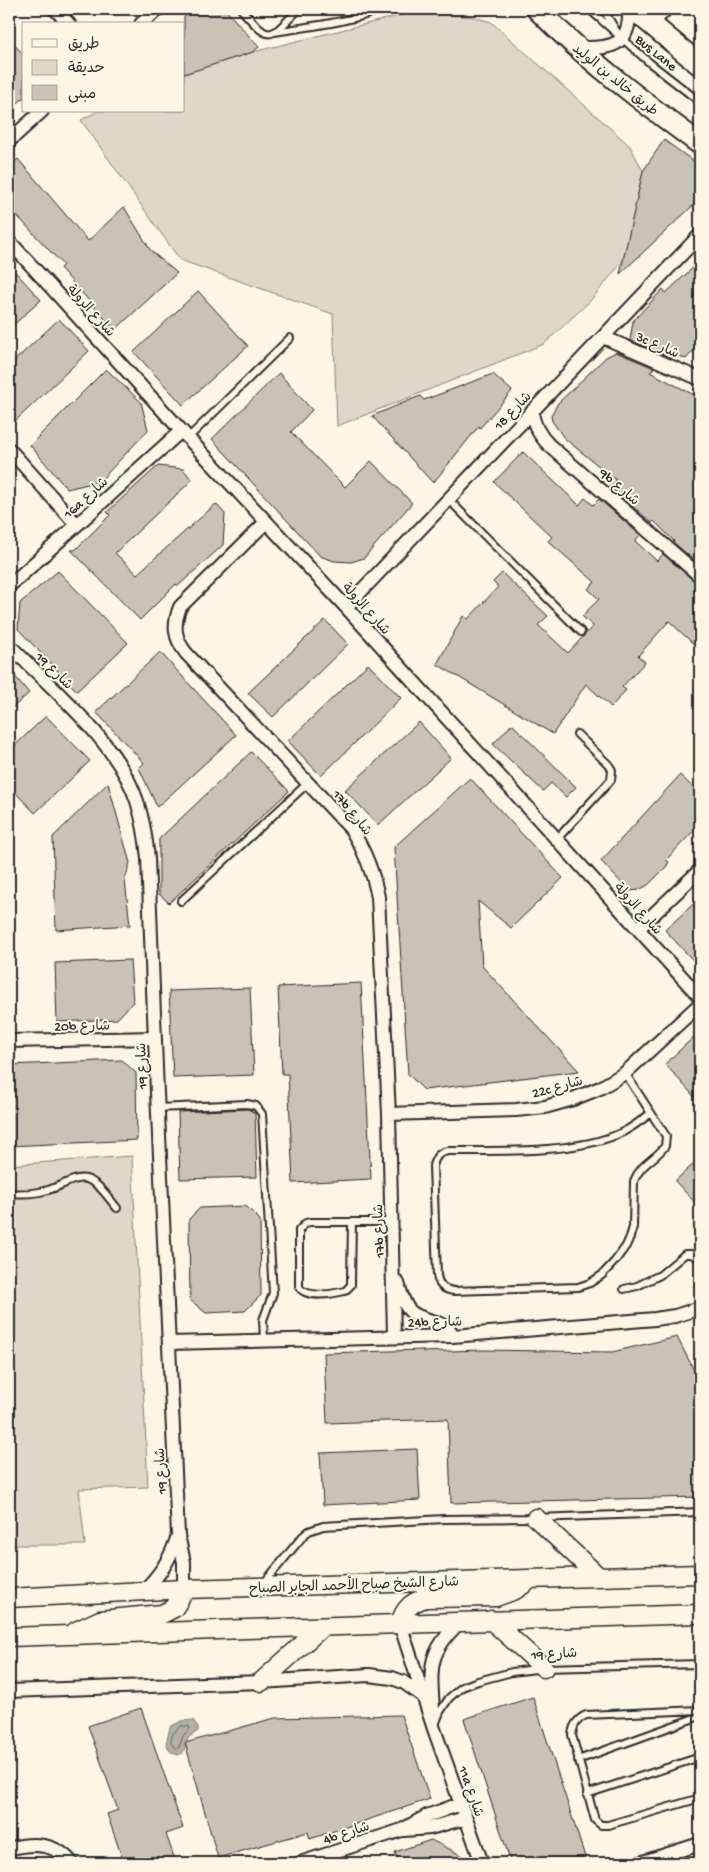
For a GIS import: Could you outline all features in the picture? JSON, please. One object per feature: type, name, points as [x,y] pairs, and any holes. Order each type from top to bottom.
[{"type":"main road","name":"طريق خالد بن الوليد","points":[[537,9],[571,43],[628,90],[700,144]]},
{"type":"main road","points":[[633,9],[700,65]]},
{"type":"main road","points":[[536,1518],[599,1577]]},
{"type":"main road","name":"شارع الشيخ صباح الأحمد الجابر الصباح","points":[[9,1598],[184,1589],[700,1574]]},
{"type":"main road","points":[[400,1624],[402,1615],[408,1606],[417,1600],[426,1598],[496,1597],[515,1590],[531,1578]]},
{"type":"main road","points":[[71,1634],[100,1620],[168,1612],[178,1602],[184,1589]]},
{"type":"main road","points":[[9,1637],[700,1614]]},
{"type":"main road","points":[[491,1620],[544,1668]]},
{"type":"main road","points":[[261,1682],[322,1627]]},
{"type":"street","points":[[55,9],[67,22]]},
{"type":"street","points":[[143,22],[158,9]]},
{"type":"street","points":[[578,48],[606,46],[615,44],[622,39],[629,26],[629,9]]},
{"type":"street","points":[[652,24],[666,9]]},
{"type":"street","points":[[9,141],[41,112]]},
{"type":"street","name":"شارع 18","points":[[346,607],[700,235]]},
{"type":"street","name":"شارع الرولة","points":[[9,241],[184,434],[346,607],[700,997]]},
{"type":"street","name":"3c شارع","points":[[603,336],[700,379]]},
{"type":"street","name":"9b شارع","points":[[532,411],[534,426],[549,445],[700,576]]},
{"type":"street","name":"16a شارع","points":[[9,586],[76,524],[184,434]]},
{"type":"street","points":[[9,449],[76,524]]},
{"type":"street","name":"17b شارع","points":[[266,522],[180,607],[175,626],[176,636],[186,653],[309,782],[351,829],[365,852],[375,878],[378,896],[389,1114],[394,1336]]},
{"type":"street","name":"شارع 19","points":[[9,645],[90,727],[109,749],[125,774],[137,800],[144,829],[148,858],[157,1108],[178,1535],[184,1562],[184,1589]]},
{"type":"street","points":[[638,929],[700,870]]},
{"type":"street","name":"22c شارع","points":[[389,1114],[516,1110],[545,1107],[587,1094],[606,1085],[624,1073],[700,1004]]},
{"type":"street","name":"20b شارع","points":[[9,1041],[155,1038]]},
{"type":"street","name":"17b شارع","points":[[394,1271],[404,1301],[411,1312],[422,1320],[449,1328],[453,1336]]},
{"type":"street","name":"24b شارع","points":[[169,1342],[453,1336],[655,1319],[675,1316],[700,1308]]},
{"type":"street","name":"شارع 19","points":[[142,1592],[157,1578],[169,1561],[178,1535]]},
{"type":"street","name":"11a شارع","points":[[434,1728],[430,1675],[433,1659],[439,1645],[460,1622]]},
{"type":"street","name":"11a شارع","points":[[400,1624],[460,1804],[482,1863]]},
{"type":"street","points":[[9,1691],[381,1676],[403,1682],[423,1696]]},
{"type":"street","name":"4b شارع","points":[[300,1863],[402,1830],[427,1816],[460,1804]]},
{"type":"street","name":"4b شارع","points":[[402,1830],[430,1828],[465,1818]]},
{"type":"street","points":[[9,1849],[30,1844],[51,1847],[72,1863]]},
{"type":"street","points":[[640,1863],[700,1844]]},
{"type":"lane","points":[[241,9],[262,32],[270,34],[375,13],[379,9]]},
{"type":"lane","points":[[274,32],[299,9]]},
{"type":"lane","name":"Bus Lane","points":[[589,9],[650,63],[700,102]]},
{"type":"lane","points":[[603,9],[622,39]]},
{"type":"lane","points":[[184,434],[290,338]]},
{"type":"lane","points":[[448,499],[581,632]]},
{"type":"lane","points":[[557,839],[612,780],[612,770],[609,765],[577,734]]},
{"type":"lane","points":[[181,901],[309,782]]},
{"type":"lane","points":[[624,1073],[664,1132],[666,1141],[665,1146],[644,1165],[634,1181],[633,1227],[621,1253],[596,1279],[578,1287],[454,1291],[448,1290],[440,1284],[437,1275],[433,1166],[436,1157],[448,1151],[508,1151],[588,1144],[621,1133],[651,1113]]},
{"type":"lane","points":[[157,1108],[247,1104],[256,1106],[262,1114],[273,1293],[264,1315],[264,1340]]},
{"type":"lane","points":[[9,1193],[22,1194],[46,1191],[77,1180],[86,1179],[99,1187],[117,1208]]},
{"type":"lane","points":[[352,1222],[351,1281],[348,1289],[340,1292],[310,1294],[301,1290],[298,1282],[298,1236],[302,1226],[310,1222],[352,1222],[392,1222]]},
{"type":"lane","points":[[624,1289],[637,1286],[660,1275],[685,1254],[691,1254],[700,1259]]},
{"type":"lane","points":[[261,1587],[303,1536],[309,1531],[323,1526],[444,1519],[536,1518],[700,1512]]},
{"type":"lane","name":"شارع 19","points":[[434,1728],[440,1712],[449,1698],[462,1687],[512,1672],[544,1668],[700,1664]]},
{"type":"lane","points":[[700,1710],[586,1715],[577,1720],[572,1729],[572,1740],[595,1820],[604,1826],[700,1798]]},
{"type":"lane","points":[[578,1760],[700,1716]]},
{"type":"lane","points":[[587,1794],[700,1757]]},
{"type":"green space","points":[[414,12],[474,17],[491,22],[630,146],[643,171],[623,261],[590,301],[544,344],[337,426],[333,314],[180,260],[81,120],[96,112],[185,112],[185,74],[253,52]]},
{"type":"green space","points":[[132,1156],[148,1487],[79,1489],[85,1545],[9,1545],[9,1165]]},
{"type":"water","points":[[193,1720],[198,1727],[198,1731],[188,1738],[183,1753],[177,1755],[170,1751],[166,1744],[170,1727],[181,1721]]},
{"type":"building","points":[[194,9],[225,9],[259,47],[253,52],[185,74],[184,17]]},
{"type":"building","points":[[9,39],[22,53],[22,99],[9,112]]},
{"type":"building","points":[[664,140],[700,166],[700,199],[620,274],[643,171]]},
{"type":"building","points":[[18,159],[88,241],[124,207],[151,251],[177,273],[115,330],[60,268],[63,265],[9,207],[9,168]]},
{"type":"building","points":[[700,261],[700,343],[686,359],[669,352],[666,355],[630,340],[633,321],[663,289],[666,293]]},
{"type":"building","points":[[9,265],[41,300],[9,329]]},
{"type":"building","points":[[198,291],[248,346],[183,405],[134,352]]},
{"type":"building","points":[[59,319],[89,351],[9,427],[9,366]]},
{"type":"building","points":[[616,352],[654,368],[650,372],[700,398],[700,565],[673,542],[654,521],[652,523],[610,487],[616,480],[564,438],[552,421],[551,415],[558,403],[606,357]]},
{"type":"building","points":[[106,369],[141,402],[148,430],[100,481],[67,489],[30,445]]},
{"type":"building","points":[[279,373],[312,410],[291,432],[345,487],[371,461],[412,503],[364,558],[351,562],[334,561],[320,556],[212,439]]},
{"type":"building","points":[[493,374],[512,391],[480,428],[479,426],[433,483],[372,416],[420,396],[424,400]]},
{"type":"building","points":[[523,452],[579,505],[585,498],[593,505],[599,499],[640,535],[635,541],[657,561],[663,554],[695,582],[700,584],[700,650],[669,621],[638,656],[645,662],[622,687],[626,690],[611,707],[586,684],[553,734],[437,664],[463,616],[468,619],[498,587],[493,582],[502,573],[548,616],[538,625],[568,653],[593,626],[582,616],[599,599],[588,589],[595,582],[548,541],[552,537],[494,482]]},
{"type":"building","points":[[158,466],[183,469],[192,480],[115,553],[137,574],[216,504],[225,514],[223,545],[178,586],[176,584],[140,620],[71,550],[75,550],[110,515],[107,512]]},
{"type":"building","points":[[58,571],[128,643],[77,691],[18,629],[20,603]]},
{"type":"building","points":[[325,620],[348,644],[273,717],[248,693]]},
{"type":"building","points":[[160,652],[236,735],[157,807],[139,768],[144,763],[96,712]]},
{"type":"building","points":[[368,664],[401,698],[321,776],[288,741]]},
{"type":"building","points":[[9,669],[29,693],[9,711]]},
{"type":"building","points":[[46,716],[90,761],[35,813],[9,786],[9,751]]},
{"type":"building","points":[[419,722],[451,758],[378,825],[345,790]]},
{"type":"building","points":[[512,724],[576,787],[566,797],[551,783],[543,791],[493,744]]},
{"type":"building","points":[[251,752],[289,791],[169,903],[159,894],[159,839]]},
{"type":"building","points":[[680,775],[700,794],[700,824],[666,860],[669,862],[666,867],[648,885],[639,890],[629,891],[601,861]]},
{"type":"building","points":[[470,778],[563,878],[511,928],[478,901],[482,966],[579,1071],[424,1090],[408,1074],[394,847]]},
{"type":"building","points":[[108,783],[130,863],[125,880],[130,925],[56,930],[53,837]]},
{"type":"building","points":[[700,898],[700,968],[665,930]]},
{"type":"building","points":[[130,960],[133,1002],[117,1019],[57,1022],[55,963]]},
{"type":"building","points":[[361,983],[371,1179],[293,1183],[288,1074],[282,1074],[278,987]]},
{"type":"building","points":[[250,988],[254,1075],[173,1078],[169,991]]},
{"type":"building","points":[[700,1031],[700,1103],[665,1064]]},
{"type":"building","points":[[122,1060],[136,1073],[137,1140],[9,1146],[9,1065]]},
{"type":"building","points":[[248,1109],[255,1113],[257,1177],[180,1179],[178,1112]]},
{"type":"building","points":[[700,1158],[700,1208],[675,1181]]},
{"type":"building","points":[[246,1206],[260,1220],[261,1295],[245,1311],[206,1313],[190,1300],[189,1219],[200,1208]]},
{"type":"building","points":[[677,1337],[700,1382],[700,1497],[451,1503],[448,1419],[327,1423],[324,1353],[423,1350],[423,1352],[480,1350],[612,1352]]},
{"type":"building","points":[[417,1449],[420,1500],[323,1505],[320,1453]]},
{"type":"building","points":[[533,1697],[587,1863],[511,1863],[464,1719]]},
{"type":"building","points":[[141,1708],[183,1828],[166,1834],[176,1863],[124,1863],[107,1814],[118,1810],[88,1726]]},
{"type":"building","points":[[401,1715],[430,1799],[310,1839],[308,1832],[218,1858],[185,1743],[275,1718]]},
{"type":"building","points":[[431,1840],[473,1861],[473,1863],[399,1863],[395,1852]]}]
